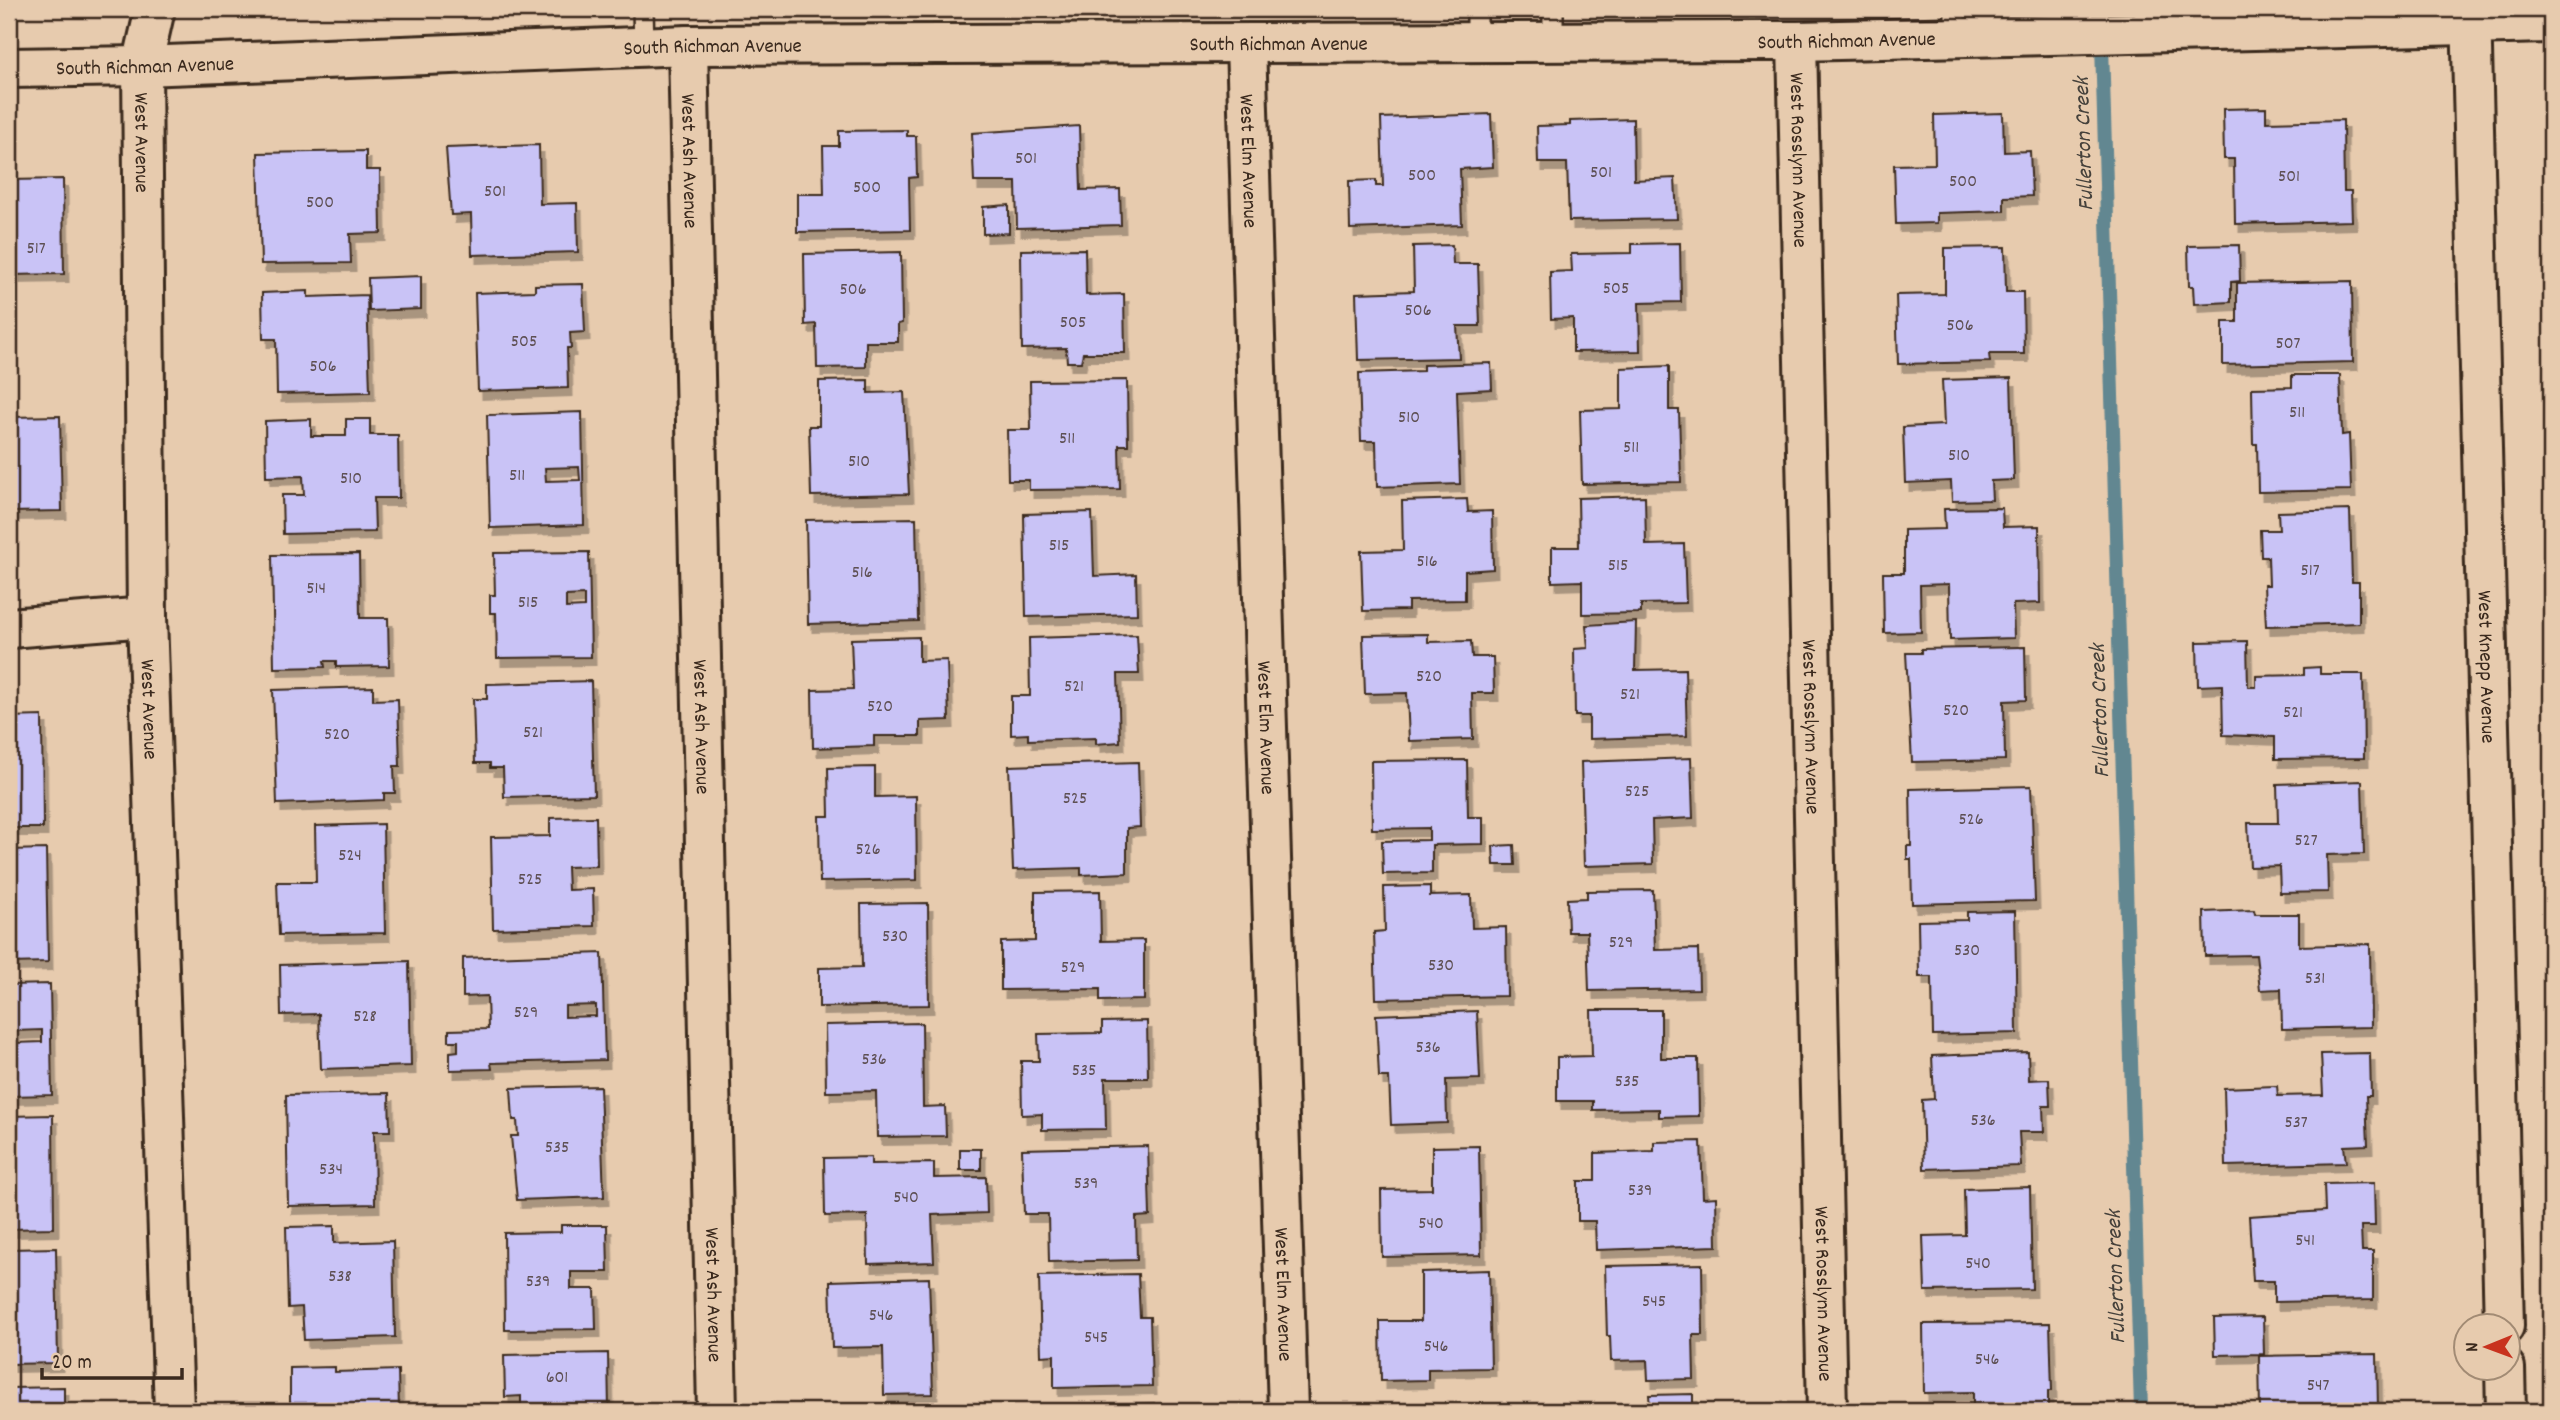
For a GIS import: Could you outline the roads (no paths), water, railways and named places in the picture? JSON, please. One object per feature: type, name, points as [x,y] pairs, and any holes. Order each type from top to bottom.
[{"type":"street","name":"West Avenue","points":[[155,9],[142,66],[147,617],[174,1411]]},
{"type":"street","name":"South Richman Avenue","points":[[9,68],[142,66],[688,45],[1246,44],[1477,26],[1553,26],[1797,41],[1955,23],[2058,36],[2472,17],[2551,23]]},
{"type":"street","name":"West Knepp Avenue","points":[[2472,17],[2504,1312]]},
{"type":"street","name":"West Rosslynn Avenue","points":[[1797,41],[1827,1411]]},
{"type":"street","name":"West Elm Avenue","points":[[1246,44],[1287,1411]]},
{"type":"street","name":"West Ash Avenue","points":[[688,45],[717,1411]]},
{"type":"street","points":[[9,628],[147,617]]},
{"type":"street","points":[[2505,1382],[2506,1411]]},
{"type":"lane","points":[[643,9],[644,46]]},
{"type":"waterway","name":"Fullerton Creek","points":[[2101,9],[2141,1411]]}]
